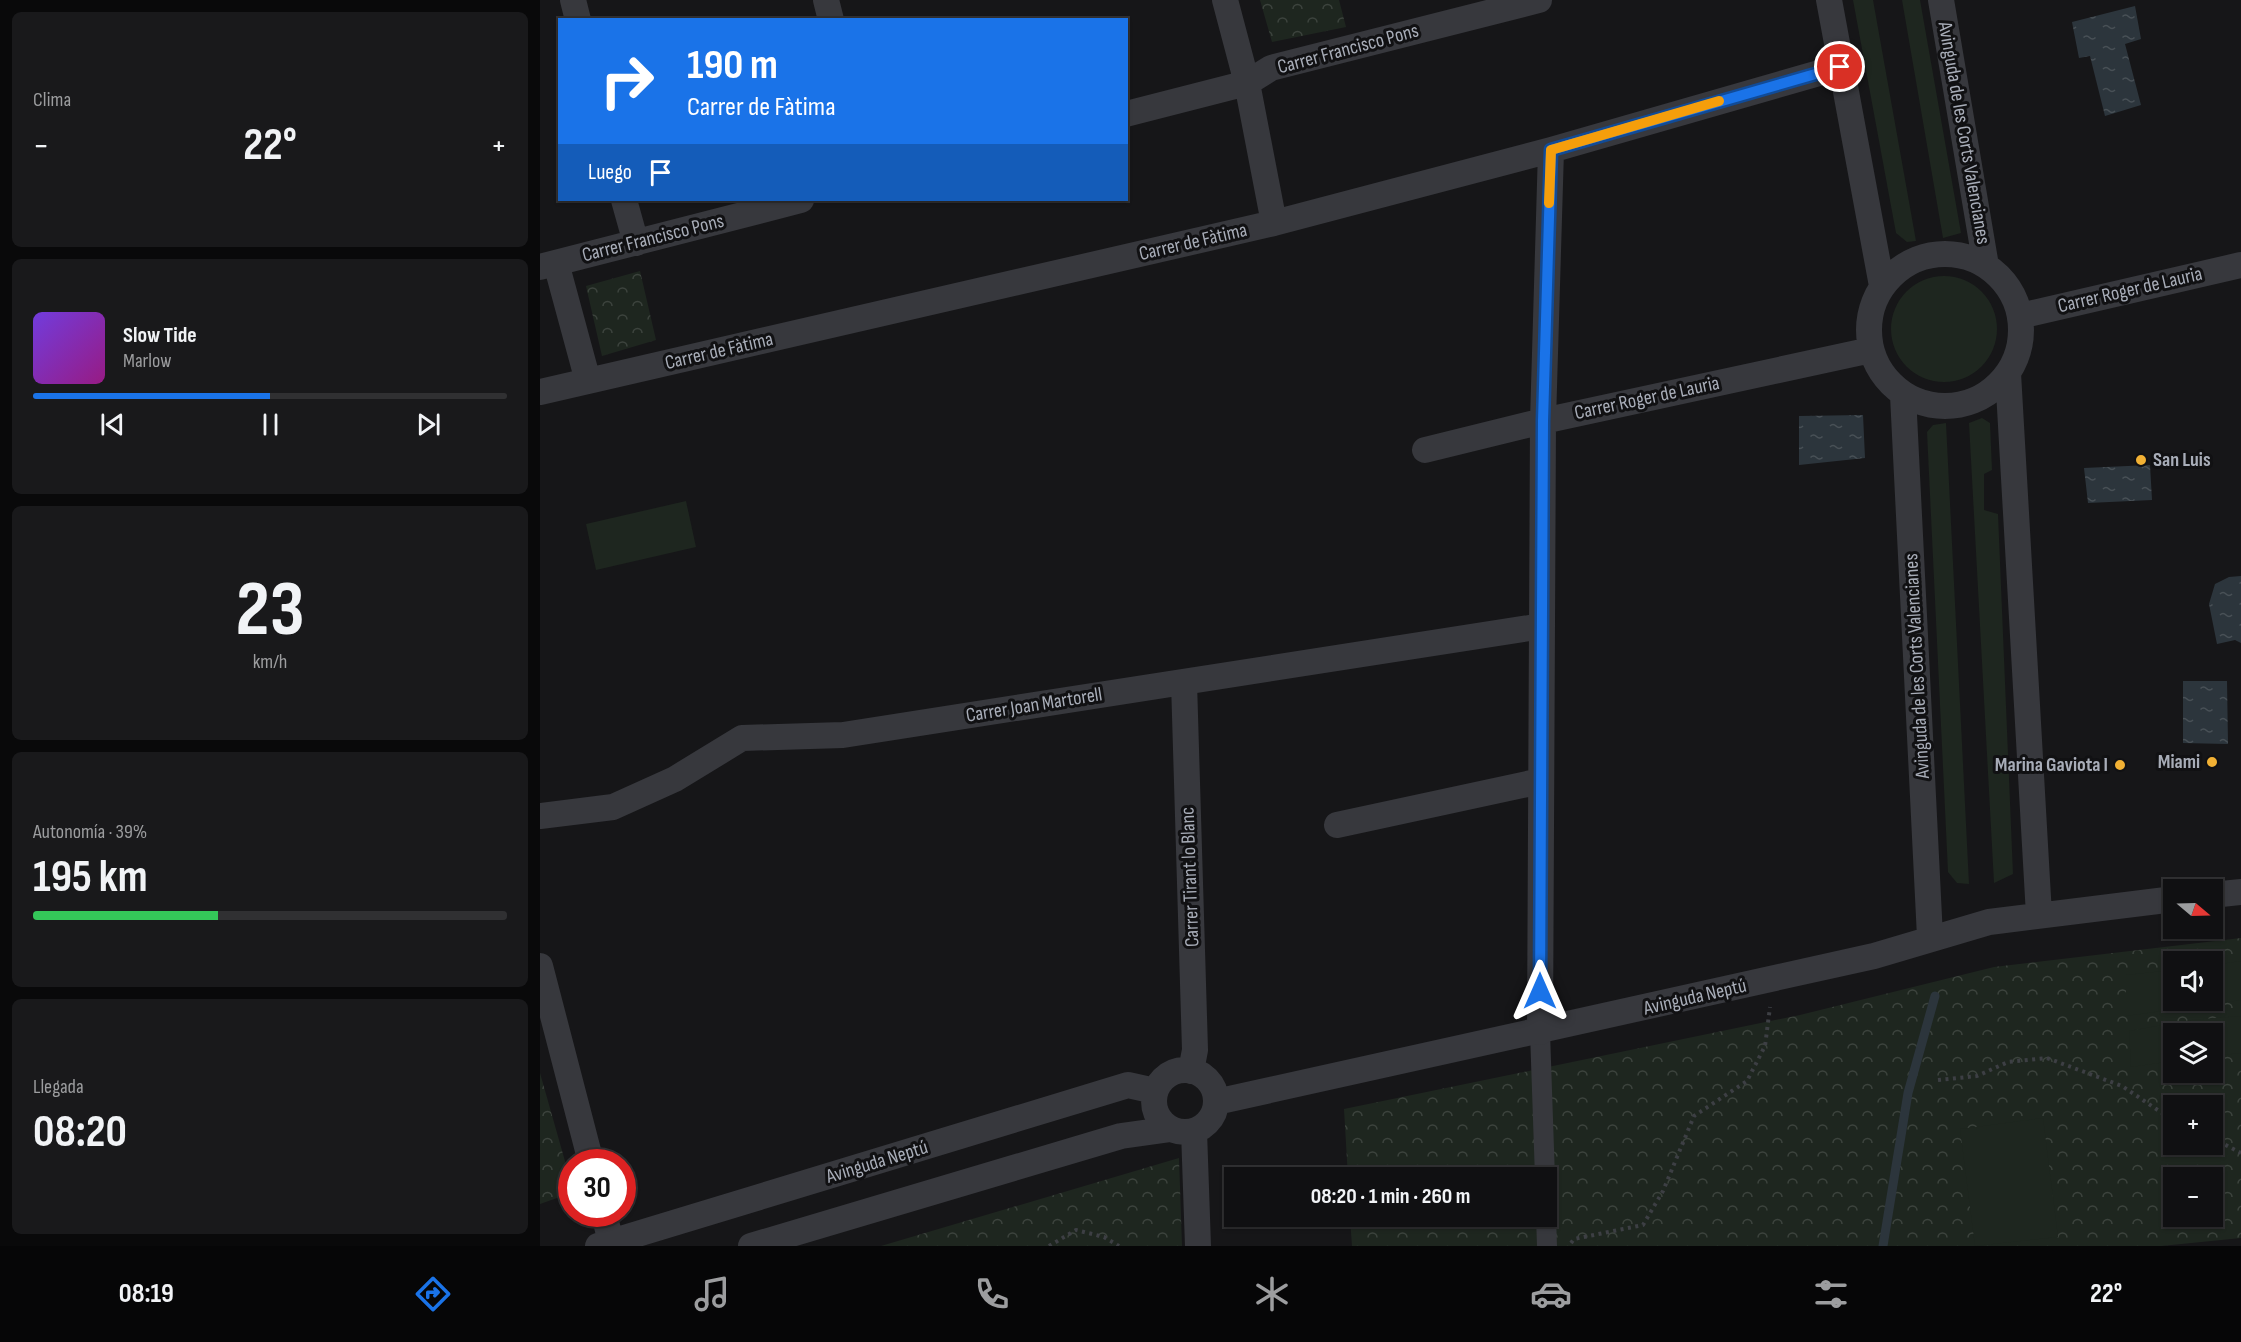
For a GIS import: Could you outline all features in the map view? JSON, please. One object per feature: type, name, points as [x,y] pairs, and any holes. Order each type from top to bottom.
[{"type":"street","points":[[573,0],[578,18]]},
{"type":"street","points":[[826,0],[830,18]]},
{"type":"street","points":[[1225,0],[1247,83],[1274,223]]},
{"type":"street","name":"Carrer Francisco Pons","points":[[1128,113],[1247,83],[1271,68],[1539,0]]},
{"type":"street","points":[[1829,0],[1882,286]]},
{"type":"street","name":"Avinguda de les Corts Valencianes","points":[[1941,0],[1986,266]]},
{"type":"street","name":"Carrer de Fàtima","points":[[540,392],[1274,223],[1551,150],[1840,67]]},
{"type":"street","points":[[1545,1167],[1540,1032],[1543,421],[1551,150]]},
{"type":"street","points":[[624,201],[636,243]]},
{"type":"street","name":"Carrer Francisco Pons","points":[[548,265],[797,201]]},
{"type":"street","points":[[1939,254],[1964,256],[1986,266],[2007,288],[2020,315],[2021,335],[2017,355],[2008,373],[1994,389],[1976,400],[1957,406],[1938,407],[1920,403],[1903,395],[1883,375],[1871,350],[1868,328],[1872,306],[1882,286],[1898,270],[1917,259],[1939,254]]},
{"type":"street","points":[[548,265],[588,381]]},
{"type":"street","name":"Carrer Roger de Lauria","points":[[2020,315],[2241,265]]},
{"type":"street","name":"Carrer Roger de Lauria","points":[[1425,450],[1543,421],[1871,350]]},
{"type":"street","points":[[2008,373],[2039,915]]},
{"type":"street","name":"Avinguda de les Corts Valencianes","points":[[1903,395],[1930,938]]},
{"type":"street","name":"Carrer Joan Martorell","points":[[540,816],[613,807],[675,779],[742,738],[843,735],[1542,626]]},
{"type":"street","name":"Carrer Tirant lo Blanc","points":[[1184,682],[1196,1050],[1191,1071]]},
{"type":"street","points":[[1338,825],[1541,781]]},
{"type":"street","points":[[2223,894],[2241,892]]},
{"type":"street","name":"Avinguda Neptú","points":[[1216,1102],[1540,1032],[1874,956],[1989,922],[2163,900]]},
{"type":"street","points":[[540,966],[588,1149]]},
{"type":"street","points":[[751,1246],[1121,1136],[1183,1130],[1210,1120],[1216,1102],[1212,1085],[1199,1073],[1191,1071],[1174,1072],[1160,1083],[1155,1091],[1154,1109],[1158,1117],[1183,1130]]},
{"type":"street","name":"Avinguda Neptú","points":[[605,1244],[1128,1085],[1155,1091]]},
{"type":"street","points":[[1183,1130],[1198,1246]]},
{"type":"street","points":[[604,1227],[605,1244]]},
{"type":"street","points":[[1546,1227],[1547,1246]]},
{"type":"path","points":[[1569,1246],[1574,1239],[1643,1225],[1663,1191],[1694,1116],[1747,1081],[1765,1046],[1774,979]]},
{"type":"path","points":[[1938,1080],[1977,1076],[2008,1062],[2047,1058],[2122,1086],[2163,1113]]},
{"type":"path","points":[[2223,1142],[2241,1153]]},
{"type":"path","points":[[1049,1246],[1076,1230],[1104,1237],[1119,1246]]},
{"type":"green space","points":[[1260,0],[1339,0],[1346,27],[1272,42]]},
{"type":"green space","points":[[1853,0],[1873,0],[1916,241],[1907,242],[1896,233]]},
{"type":"green space","points":[[1902,0],[1920,0],[1961,233],[1943,238]]},
{"type":"green space","points":[[640,271],[656,340],[602,356],[586,286]]},
{"type":"green space","points":[[1944,276],[1964,280],[1981,292],[1993,309],[1997,329],[1993,349],[1981,366],[1964,378],[1944,382],[1924,378],[1907,366],[1895,349],[1891,329],[1895,309],[1907,292],[1924,280]]},
{"type":"green space","points":[[1982,418],[1990,423],[1992,470],[1984,474],[1984,510],[1998,514],[2013,874],[1994,883],[1969,423]]},
{"type":"green space","points":[[1946,423],[1969,884],[1957,883],[1948,872],[1927,432],[1933,425]]},
{"type":"green space","points":[[686,501],[696,547],[596,570],[586,524]]},
{"type":"green space","points":[[2241,938],[2241,1238],[2161,1246],[1352,1246],[1351,1227],[1557,1227],[1557,1167],[1347,1167],[1344,1109],[1800,1015],[1994,967]]},
{"type":"green space","points":[[2241,961],[2241,1000],[2223,1003],[2223,964]]},
{"type":"green space","points":[[2163,971],[2163,1011],[2126,1016],[2126,975]]},
{"type":"green space","points":[[2241,1016],[2241,1053],[2223,1055],[2223,1023],[2174,1023]]},
{"type":"green space","points":[[2163,1025],[2163,1062],[2131,1067],[2129,1031]]},
{"type":"green space","points":[[540,1073],[562,1149],[558,1149],[558,1198],[540,1204]]},
{"type":"green space","points":[[2043,1118],[2058,1237],[1975,1246],[1960,1129]]},
{"type":"green space","points":[[1179,1158],[1182,1246],[881,1246]]},
{"type":"water","points":[[2135,6],[2141,39],[2125,44],[2141,105],[2105,116],[2090,56],[2079,58],[2072,22]]},
{"type":"water","points":[[1863,415],[1865,458],[1799,465],[1799,416]]},
{"type":"water","points":[[2150,465],[2152,500],[2088,503],[2084,468]]},
{"type":"water","points":[[2241,576],[2241,643],[2235,640],[2217,644],[2209,604],[2215,584],[2229,577]]},
{"type":"water","points":[[2183,681],[2227,681],[2228,744],[2183,743]]},
{"type":"waterway","points":[[1883,1246],[1908,1093],[1935,996]]},
{"type":"slow traffic","points":[[1549,203],[1551,150],[1719,101]]},
{"type":"place","name":"San Luis","points":[[2141,460]]},
{"type":"place","name":"Miami","points":[[2212,762]]},
{"type":"place","name":"Marina Gaviota I","points":[[2120,765]]},
{"type":"route","points":[[1540,991],[1543,421],[1551,150],[1840,67]]}]
